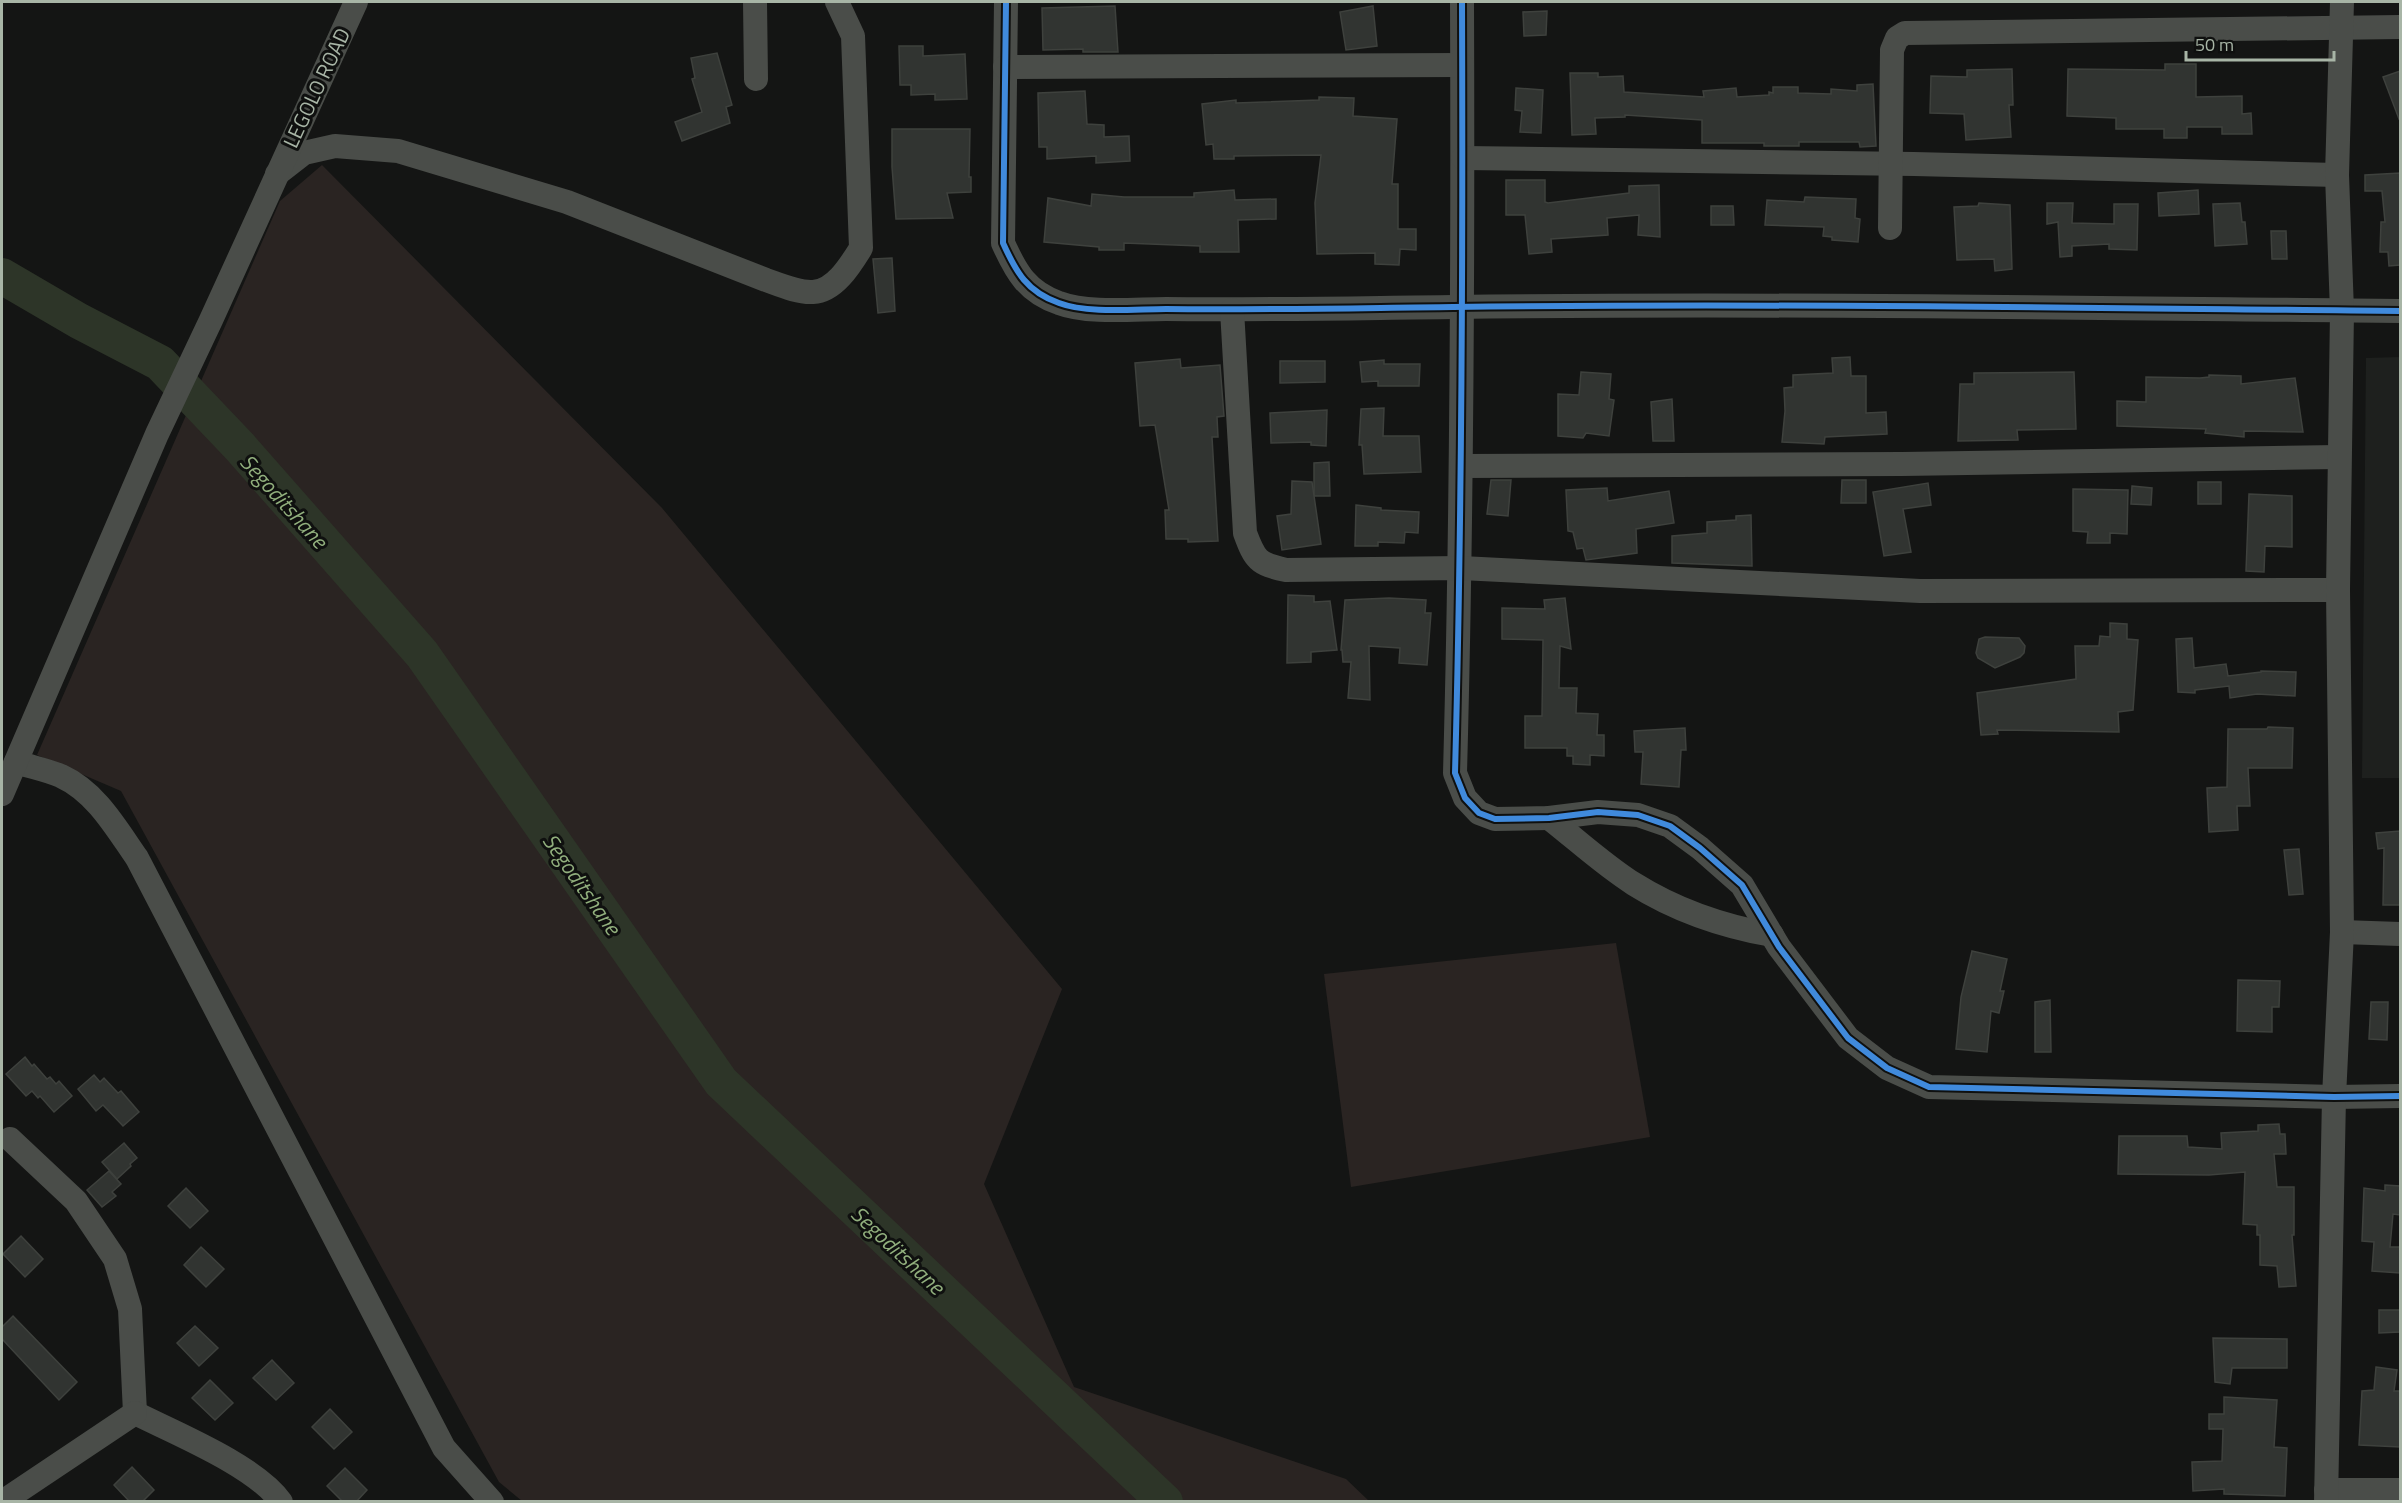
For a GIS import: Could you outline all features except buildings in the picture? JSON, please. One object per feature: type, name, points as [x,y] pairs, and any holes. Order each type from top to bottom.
[{"type":"street","name":"LEGOLO ROAD","points":[[2,794],[157,434],[356,2]]},
{"type":"street","points":[[755,2],[756,79]]},
{"type":"street","points":[[277,174],[304,153],[335,147],[398,150],[567,202],[766,280],[790,288],[813,292],[831,285],[850,266],[861,248],[853,36],[837,2]]},
{"type":"street","points":[[1006,2],[1003,243],[1016,273],[1034,290],[1060,304],[1088,308],[1232,310],[1464,307],[2400,311]]},
{"type":"street","points":[[1462,2],[1464,307],[1461,568],[1455,772],[1466,798],[1479,813],[1495,819],[1549,818],[1598,812],[1638,815],[1670,826],[1700,848],[1742,885],[1772,935],[1815,997],[1848,1038],[1887,1068],[1929,1087],[2400,1096]]},
{"type":"street","points":[[2342,2],[2337,176],[2342,311],[2338,457],[2342,932],[2334,1096],[2326,1496],[2400,1490]]},
{"type":"street","points":[[1890,228],[1892,50],[1897,38],[1905,33],[2400,27]]},
{"type":"street","points":[[1005,67],[1462,65]]},
{"type":"street","points":[[1463,158],[1890,164],[2337,176]]},
{"type":"street","points":[[1232,310],[1245,533],[1252,552],[1264,566],[1286,570],[1461,568],[1920,591],[2338,590]]},
{"type":"street","points":[[1462,466],[1902,464],[2338,457]]},
{"type":"street","points":[[16,762],[61,777],[86,792],[109,817],[137,858],[444,1448],[492,1502]]},
{"type":"street","points":[[1549,818],[1633,883],[1683,910],[1730,927],[1772,935]]},
{"type":"street","points":[[2342,932],[2400,934]]},
{"type":"street","points":[[10,1139],[76,1201],[115,1259],[130,1308],[135,1413]]},
{"type":"street","points":[[2,1502],[135,1413]]},
{"type":"street","points":[[135,1413],[233,1462],[276,1494],[281,1502]]},
{"type":"shaded area","points":[[322,165],[662,508],[1062,989],[984,1184],[1074,1387],[1346,1479],[1369,1501],[522,1501],[499,1482],[121,791],[37,755],[280,201]]},
{"type":"shaded area","points":[[2400,357],[2400,778],[2362,778],[2366,358]]},
{"type":"shaded area","points":[[1616,943],[1650,1137],[1351,1187],[1324,974]]},
{"type":"waterway","name":"Segoditshane","points":[[2,276],[79,321],[160,363],[240,447],[422,654],[721,1082],[1165,1502]]},
{"type":"cycle path","points":[[1006,2],[1003,243],[1018,272],[1031,287],[1059,303],[1084,309],[1927,306],[2400,311]]},
{"type":"cycle path","points":[[1462,2],[1462,387],[1455,773],[1465,798],[1479,813],[1495,819],[1549,818],[1598,812],[1638,815],[1670,826],[1700,848],[1742,885],[1779,947],[1848,1038],[1887,1068],[1929,1087],[2334,1097],[2400,1096]]}]
